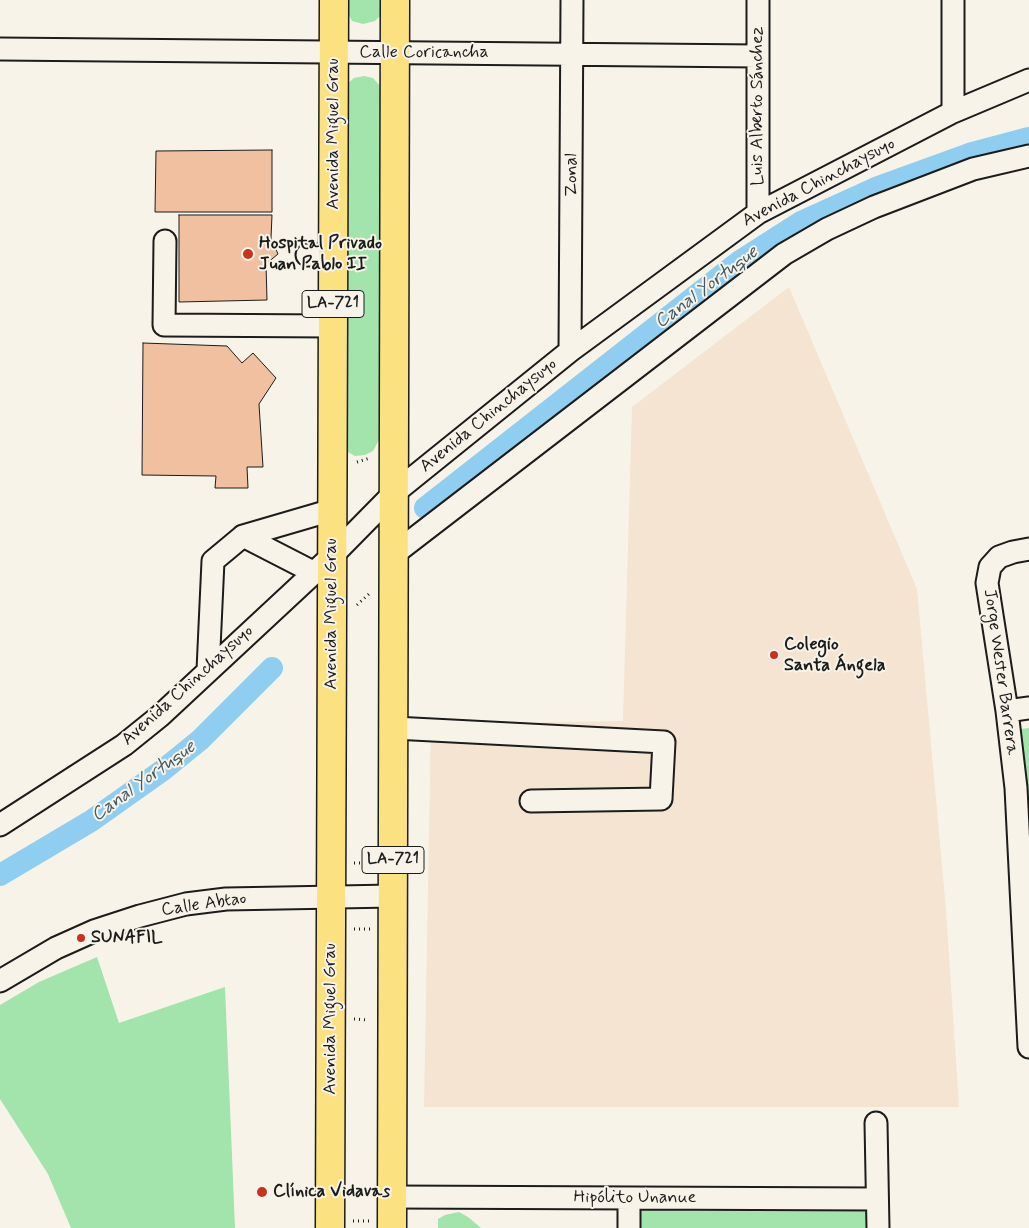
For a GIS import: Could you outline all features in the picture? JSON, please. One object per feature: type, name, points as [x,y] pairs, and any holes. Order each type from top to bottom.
[{"type":"main road","name":"Avenida Miguel Grau","points":[[330,1225],[332,627],[323,564],[332,510],[333,326],[320,255],[334,52],[334,0]]},
{"type":"main road","name":"LA-721","points":[[392,1215],[395,0]]},
{"type":"street","name":"Zonal","points":[[570,351],[572,0]]},
{"type":"street","name":"Luis Alberto Sánchez","points":[[758,0],[758,213]]},
{"type":"street","points":[[953,0],[953,112]]},
{"type":"street","name":"Calle Coricancha","points":[[0,49],[758,56]]},
{"type":"street","name":"Avenida Chinchaysuyo","points":[[0,825],[124,745],[160,716],[323,564],[394,492],[570,351],[758,213],[953,112],[1029,80]]},
{"type":"street","points":[[394,563],[784,254],[827,229],[874,207],[973,169],[1029,156]]},
{"type":"street","points":[[165,241],[164,325],[333,326]]},
{"type":"street","points":[[208,670],[213,561],[243,536],[332,510]]},
{"type":"street","points":[[243,536],[323,564]]},
{"type":"street","name":"Jorge Wester Barrera","points":[[1029,549],[1013,552],[999,558],[990,567],[987,583],[1007,711],[1016,788],[1029,1047]]},
{"type":"street","points":[[1007,711],[1029,708]]},
{"type":"street","points":[[394,728],[664,742],[661,799],[531,801]]},
{"type":"street","name":"Calle Abtao","points":[[0,982],[56,948],[94,931],[186,904],[226,898],[393,896]]},
{"type":"street","points":[[876,1123],[878,1228]]},
{"type":"street","points":[[629,1198],[629,1228]]},
{"type":"street","name":"Hipólito Unanue","points":[[392,1215],[629,1198],[877,1199]]},
{"type":"path","points":[[332,470],[394,450]]},
{"type":"path","points":[[332,627],[394,563]]},
{"type":"path","points":[[331,864],[393,863]]},
{"type":"path","points":[[331,930],[393,929]]},
{"type":"path","points":[[331,1019],[393,1020]]},
{"type":"path","points":[[330,1225],[392,1215]]},
{"type":"shaded area","name":"Colegio Santa Ángela","points":[[789,287],[917,589],[946,910],[959,1107],[424,1107],[431,724],[623,721],[632,407]]},
{"type":"green space","points":[[345,0],[384,0],[384,12],[375,21],[363,24],[352,21],[346,9]]},
{"type":"green space","points":[[364,76],[373,78],[380,86],[381,91],[380,438],[373,451],[365,455],[355,456],[346,451],[340,444],[346,85],[354,78]]},
{"type":"green space","points":[[1029,728],[1029,887],[1019,745],[1021,729]]},
{"type":"green space","points":[[97,957],[119,1023],[225,987],[235,1228],[71,1228],[48,1174],[0,1099],[0,1005],[39,982]]},
{"type":"green space","points":[[640,1207],[868,1209],[869,1228],[641,1228]]},
{"type":"green space","points":[[459,1212],[481,1228],[438,1228],[438,1219],[445,1215]]},
{"type":"building","points":[[272,150],[272,212],[155,212],[156,151]]},
{"type":"building","points":[[179,215],[272,215],[271,238],[278,254],[266,264],[267,300],[179,302]]},
{"type":"building","points":[[143,343],[227,346],[242,363],[253,353],[276,378],[259,404],[263,467],[247,467],[248,488],[215,488],[216,476],[142,475]]},
{"type":"waterway","name":"Canal Yortuque","points":[[425,508],[740,261],[801,222],[878,187],[969,154],[1029,138]]},
{"type":"waterway","name":"Canal Yortuque","points":[[0,875],[91,821],[163,770],[200,740],[272,668]]},
{"type":"place","name":"Hospital Privado Juan Pablo II","points":[[248,254]]},
{"type":"place","name":"Colegio Santa Ángela","points":[[774,655]]},
{"type":"place","name":"SUNAFIL","points":[[81,938]]},
{"type":"place","name":"Clínica Vidavas","points":[[262,1192]]}]
